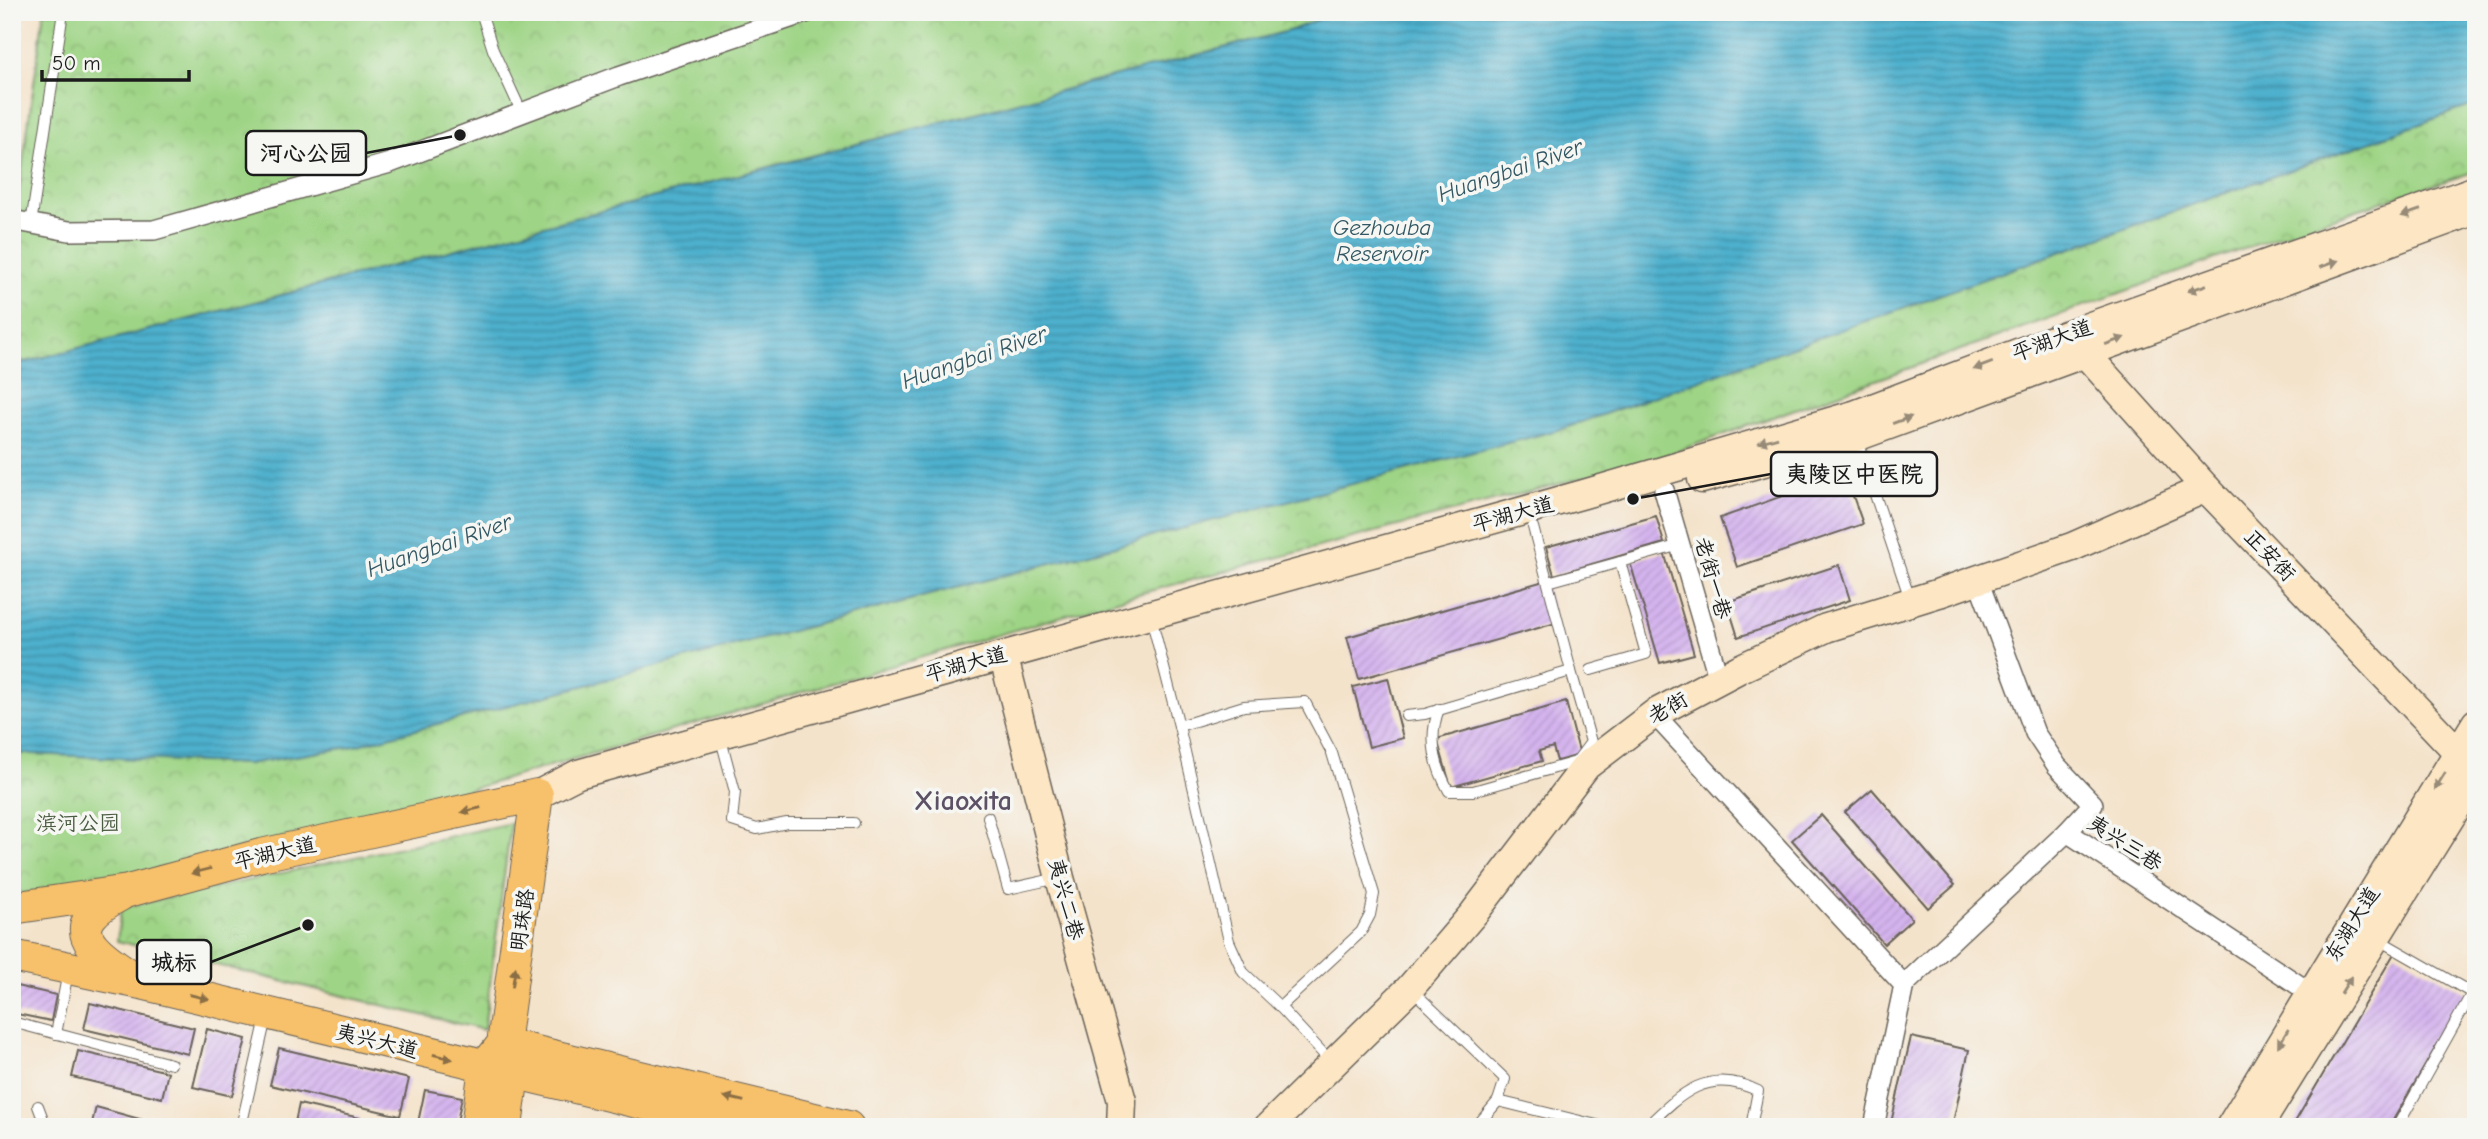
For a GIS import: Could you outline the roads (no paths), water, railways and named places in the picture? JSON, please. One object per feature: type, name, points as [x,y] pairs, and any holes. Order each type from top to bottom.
[{"type":"main road","name":"平湖大道","points":[[12,908],[128,891],[261,855],[537,795],[797,730],[1154,629],[1856,437],[2076,343],[2476,190]]},
{"type":"main road","name":"平湖大道","points":[[537,795],[578,774],[1584,494],[1841,419],[2476,210]]},
{"type":"main road","name":"正安街","points":[[2076,343],[2206,488],[2470,767]]},
{"type":"main road","name":"老街","points":[[1268,1127],[1410,988],[1474,914],[1586,766],[1654,714],[1826,628],[2072,547],[2206,488]]},
{"type":"main road","name":"夷兴二巷","points":[[1007,670],[1060,878],[1122,1101],[1121,1127]]},
{"type":"main road","name":"东湖大道","points":[[2258,1127],[2375,938],[2470,767],[2476,723]]},
{"type":"main road","name":"东湖大道","points":[[2230,1127],[2309,992],[2470,767]]},
{"type":"main road","name":"明珠路","points":[[506,1127],[501,1062],[537,795]]},
{"type":"main road","points":[[128,891],[90,915],[85,927],[89,942],[107,960],[141,983]]},
{"type":"main road","name":"夷兴大道","points":[[12,956],[141,983],[267,1014],[501,1062],[848,1127]]},
{"type":"main road","name":"明珠路","points":[[477,1127],[501,1062]]},
{"type":"main road","name":"夷兴大道","points":[[501,1062],[742,1127]]},
{"type":"street","points":[[22,222],[69,231],[155,230],[390,163],[522,113],[808,12]]},
{"type":"street","name":"老街一巷","points":[[1664,490],[1719,680]]},
{"type":"street","points":[[1978,580],[2035,733],[2057,766],[2094,804],[2067,832]]},
{"type":"street","points":[[1654,714],[1904,985],[1874,1127]]},
{"type":"street","name":"夷兴三巷","points":[[1904,985],[2067,832],[2309,992]]},
{"type":"lane","points":[[22,222],[64,12]]},
{"type":"lane","points":[[481,12],[494,50],[522,113]]},
{"type":"lane","points":[[1856,437],[1911,602]]},
{"type":"lane","points":[[1439,709],[1432,728],[1433,743],[1440,775],[1449,791],[1473,791],[1576,762],[1591,742],[1533,527]]},
{"type":"lane","points":[[1548,582],[1680,545]]},
{"type":"lane","points":[[1591,670],[1646,654],[1620,562]]},
{"type":"lane","points":[[1154,629],[1229,941],[1243,972],[1332,1063]]},
{"type":"lane","points":[[1406,716],[1571,671]]},
{"type":"lane","points":[[1179,726],[1244,706],[1305,702],[1332,753],[1374,894],[1370,915],[1361,932],[1280,1007]]},
{"type":"lane","points":[[723,747],[735,792],[732,821],[757,829],[786,823],[854,823]]},
{"type":"lane","points":[[988,817],[1008,889],[1060,878]]},
{"type":"lane","points":[[2375,938],[2474,994],[2397,1127]]},
{"type":"lane","points":[[56,1034],[69,968]]},
{"type":"lane","points":[[1410,988],[1505,1079],[1499,1101],[1476,1127]]},
{"type":"lane","points":[[241,1127],[267,1014]]},
{"type":"lane","points":[[12,1022],[171,1064]]},
{"type":"lane","points":[[1646,1127],[1671,1103],[1703,1082],[1738,1081],[1758,1091],[1751,1127]]},
{"type":"lane","points":[[1499,1101],[1605,1127]]},
{"type":"lane","points":[[38,1106],[46,1127]]},
{"type":"water","name":"Gezhouba Reservoir","points":[[1336,12],[2476,12],[2476,104],[1565,428],[350,747],[247,764],[12,753],[12,359],[26,362],[1292,30]]},
{"type":"place","name":"河心公园","points":[[460,135]]},
{"type":"place","name":"夷陵区中医院","points":[[1633,499]]},
{"type":"place","name":"城标","points":[[308,925]]},
{"type":"district","name":"Xiaoxita","points":[[963,800]]},
{"type":"water label","name":"Huangbai River","points":[[1510,170]]},
{"type":"water label","name":"Huangbai River","points":[[974,357]]},
{"type":"water label","name":"Huangbai River","points":[[439,545]]},
{"type":"park label","name":"滨河公园","points":[[78,823]]}]
